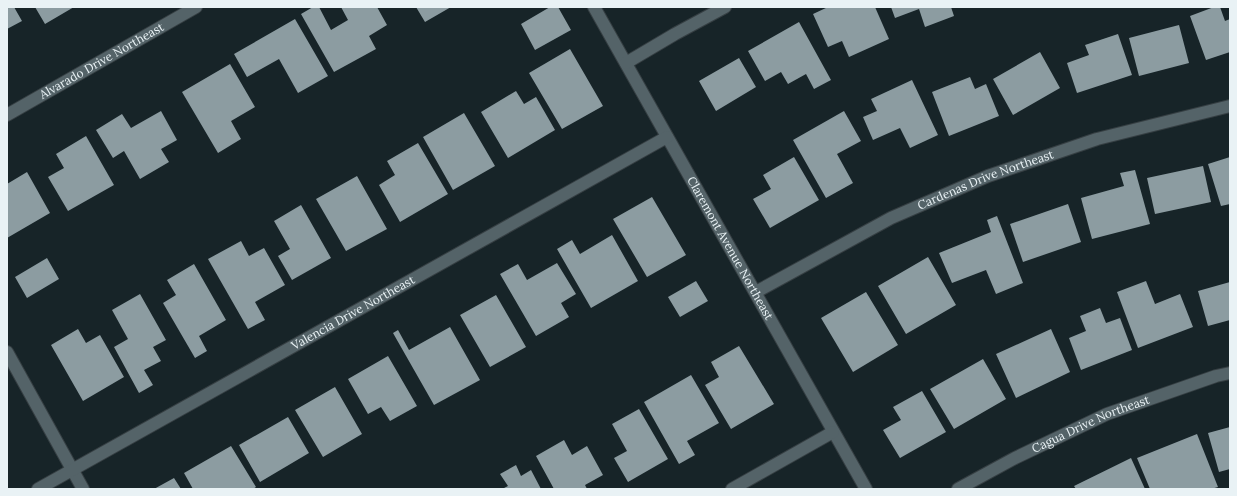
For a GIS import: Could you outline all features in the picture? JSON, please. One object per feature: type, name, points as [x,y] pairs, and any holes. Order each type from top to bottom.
[{"type":"street","name":"Alvarado Drive Northeast","points":[[7,116],[196,7]]},
{"type":"street","name":"Claremont Avenue Northeast","points":[[594,7],[866,489]]},
{"type":"street","points":[[626,63],[725,7]]},
{"type":"street","name":"Cardenas Drive Northeast","points":[[756,292],[891,218],[988,176],[1097,139],[1230,106]]},
{"type":"street","name":"Valencia Drive Northeast","points":[[38,489],[667,137]]},
{"type":"street","points":[[7,352],[83,489]]},
{"type":"street","name":"Cagua Drive Northeast","points":[[958,489],[1015,458],[1107,414],[1216,376],[1230,373]]},
{"type":"street","points":[[732,489],[833,432]]},
{"type":"building","points":[[7,7],[14,7],[22,21],[7,29]]},
{"type":"building","points":[[35,7],[74,7],[45,24]]},
{"type":"building","points":[[313,7],[319,7],[331,30],[348,20],[341,7],[377,7],[387,25],[369,36],[376,49],[334,72],[301,14]]},
{"type":"building","points":[[416,7],[451,7],[425,22]]},
{"type":"building","points":[[550,7],[558,7],[571,30],[535,50],[521,24]]},
{"type":"building","points":[[828,7],[875,7],[889,39],[849,57],[842,41],[828,47],[813,14]]},
{"type":"building","points":[[891,7],[951,7],[954,16],[925,27],[919,9],[895,18]]},
{"type":"building","points":[[1214,7],[1220,7],[1225,21],[1230,19],[1230,52],[1206,60],[1190,16]]},
{"type":"building","points":[[295,19],[328,76],[298,93],[279,59],[247,77],[234,54]]},
{"type":"building","points":[[799,22],[831,80],[814,89],[806,74],[788,84],[781,72],[765,81],[748,51]]},
{"type":"building","points":[[1179,25],[1189,63],[1139,76],[1129,38]]},
{"type":"building","points":[[1118,34],[1132,75],[1077,93],[1067,63],[1089,55],[1085,45]]},
{"type":"building","points":[[570,49],[603,106],[562,129],[529,73]]},
{"type":"building","points":[[1040,52],[1060,88],[1013,115],[993,79]]},
{"type":"building","points":[[739,58],[756,87],[716,111],[699,81]]},
{"type":"building","points":[[230,64],[255,107],[231,121],[241,139],[218,153],[182,92]]},
{"type":"building","points":[[970,77],[975,89],[986,84],[999,116],[949,136],[932,92]]},
{"type":"building","points":[[912,80],[938,135],[910,148],[900,128],[873,140],[863,117],[877,111],[871,99]]},
{"type":"building","points":[[516,91],[524,104],[536,97],[555,130],[508,158],[481,112]]},
{"type":"building","points":[[161,111],[177,140],[161,149],[169,162],[140,179],[124,151],[113,158],[96,130],[122,114],[131,128]]},
{"type":"building","points":[[844,111],[861,141],[837,154],[853,183],[826,198],[793,140]]},
{"type":"building","points":[[464,113],[495,166],[453,190],[423,137]]},
{"type":"building","points":[[86,136],[114,185],[68,211],[48,177],[64,168],[56,154]]},
{"type":"building","points":[[418,143],[448,194],[400,222],[379,185],[395,175],[387,161]]},
{"type":"building","points":[[794,157],[819,200],[770,228],[753,199],[771,189],[763,175]]},
{"type":"building","points":[[1230,157],[1230,204],[1221,206],[1208,164]]},
{"type":"building","points":[[1203,166],[1211,202],[1155,214],[1147,178]]},
{"type":"building","points":[[1135,170],[1150,224],[1092,239],[1081,198],[1124,186],[1120,173]]},
{"type":"building","points":[[27,172],[50,213],[7,238],[7,184]]},
{"type":"building","points":[[357,176],[387,229],[346,251],[316,199]]},
{"type":"building","points":[[652,197],[686,255],[647,277],[613,219]]},
{"type":"building","points":[[1068,204],[1081,242],[1023,262],[1010,224]]},
{"type":"building","points":[[301,205],[331,258],[292,280],[278,256],[290,249],[274,221]]},
{"type":"building","points":[[997,216],[1023,283],[996,294],[986,270],[952,283],[939,253],[991,232],[987,220]]},
{"type":"building","points":[[612,235],[638,281],[591,308],[557,249],[572,240],[580,254]]},
{"type":"building","points":[[241,241],[249,256],[264,248],[285,285],[255,302],[265,320],[248,329],[208,259]]},
{"type":"building","points":[[928,257],[956,305],[906,334],[878,286]]},
{"type":"building","points":[[47,258],[59,279],[27,298],[15,277]]},
{"type":"building","points":[[557,263],[576,294],[561,303],[569,317],[536,336],[500,274],[518,264],[527,280]]},
{"type":"building","points":[[194,264],[226,320],[199,336],[207,351],[195,358],[163,303],[176,295],[167,280]]},
{"type":"building","points":[[696,281],[708,301],[680,317],[668,297]]},
{"type":"building","points":[[1146,281],[1155,304],[1180,294],[1193,327],[1138,348],[1117,292]]},
{"type":"building","points":[[1230,282],[1230,320],[1208,326],[1198,291]]},
{"type":"building","points":[[866,292],[898,345],[853,372],[821,318]]},
{"type":"building","points":[[140,294],[166,340],[153,347],[161,361],[144,370],[153,385],[139,393],[114,347],[128,339],[112,310]]},
{"type":"building","points":[[496,295],[526,347],[490,367],[460,315]]},
{"type":"building","points":[[1100,308],[1106,323],[1120,318],[1132,350],[1081,370],[1069,338],[1086,331],[1080,316]]},
{"type":"building","points":[[450,327],[480,380],[434,405],[393,333],[398,330],[409,350]]},
{"type":"building","points":[[78,329],[86,343],[100,335],[124,377],[83,401],[51,345]]},
{"type":"building","points":[[1051,329],[1070,372],[1016,398],[996,354]]},
{"type":"building","points":[[739,346],[774,404],[731,429],[705,385],[719,377],[711,362]]},
{"type":"building","points":[[388,356],[417,406],[390,421],[381,407],[368,414],[348,379]]},
{"type":"building","points":[[983,359],[1006,399],[954,429],[930,389]]},
{"type":"building","points":[[691,375],[719,423],[687,441],[695,455],[679,464],[644,402]]},
{"type":"building","points":[[335,387],[362,434],[323,457],[295,410]]},
{"type":"building","points":[[922,391],[946,432],[900,458],[883,430],[901,420],[893,407]]},
{"type":"building","points":[[639,409],[668,459],[628,482],[614,458],[627,451],[612,424]]},
{"type":"building","points":[[288,417],[309,453],[260,482],[239,445]]},
{"type":"building","points":[[1230,427],[1230,469],[1219,472],[1208,433]]},
{"type":"building","points":[[1197,434],[1218,487],[1211,489],[1150,489],[1137,458]]},
{"type":"building","points":[[564,440],[572,455],[587,446],[603,475],[585,485],[587,489],[554,489],[536,456]]},
{"type":"building","points":[[231,446],[256,487],[253,489],[193,489],[184,473]]},
{"type":"building","points":[[1131,458],[1145,489],[1076,489],[1074,486]]},
{"type":"building","points":[[516,465],[521,476],[531,470],[541,489],[502,489],[508,486],[500,474]]},
{"type":"building","points":[[174,478],[181,489],[154,489]]}]
